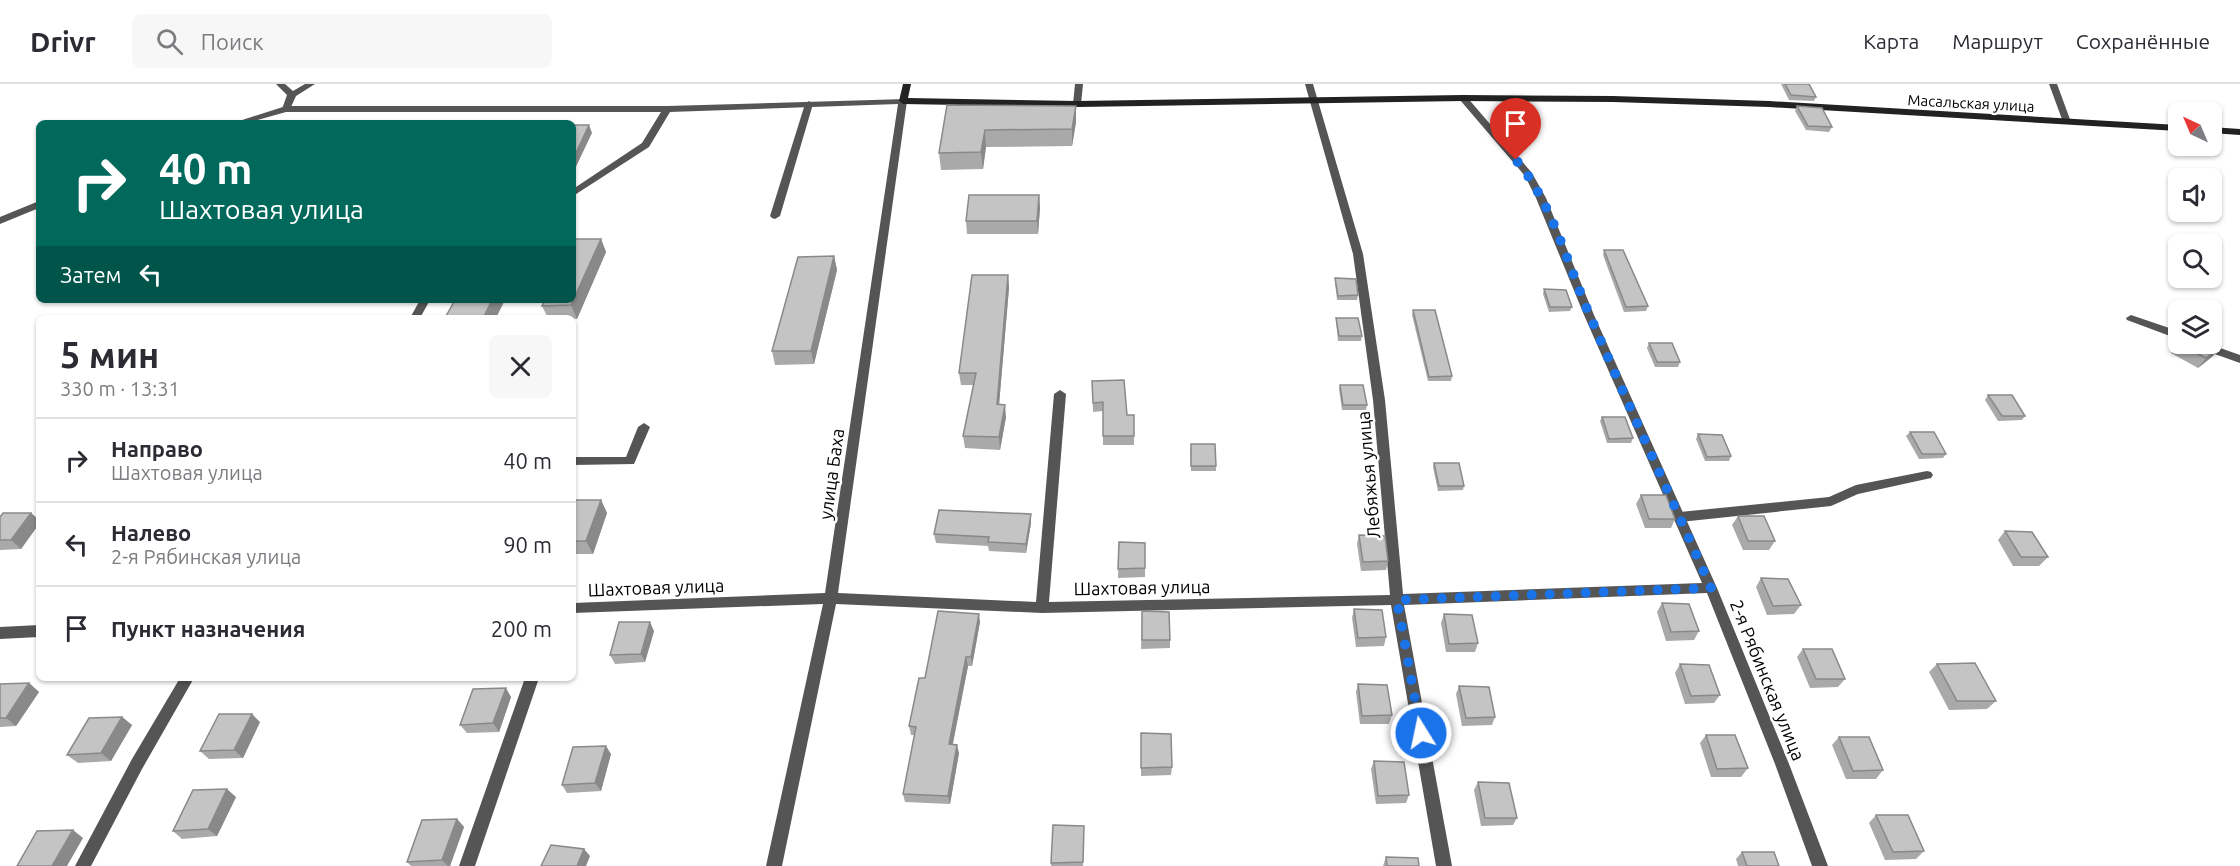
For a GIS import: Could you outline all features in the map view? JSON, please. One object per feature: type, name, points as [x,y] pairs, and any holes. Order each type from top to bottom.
[{"type":"street","points":[[280,84],[292,95]]},
{"type":"street","name":"улица Баха","points":[[774,866],[831,598],[907,84]]},
{"type":"street","points":[[1077,104],[1078,84]]},
{"type":"street","name":"Лебяжья улица","points":[[1309,84],[1358,254],[1379,400],[1397,600],[1444,866]]},
{"type":"street","points":[[2053,84],[2067,122]]},
{"type":"street","points":[[286,109],[292,95],[306,85]]},
{"type":"street","name":"Масальская улица","points":[[248,120],[286,109],[667,109],[903,101],[1077,104],[1463,98],[1614,99],[1769,104],[2168,127]]},
{"type":"street","name":"2-я Рябинская улица","points":[[1463,98],[1529,175],[1711,588],[1782,764],[1820,866]]},
{"type":"street","points":[[775,216],[809,104]]},
{"type":"street","points":[[576,192],[646,145],[667,109]]},
{"type":"street","points":[[2222,131],[2240,132]]},
{"type":"street","points":[[0,221],[36,205]]},
{"type":"street","points":[[2131,318],[2168,331]]},
{"type":"street","points":[[2222,352],[2240,359]]},
{"type":"street","points":[[1042,608],[1060,394]]},
{"type":"street","points":[[576,461],[630,461],[644,427]]},
{"type":"street","points":[[1680,517],[1831,501],[1856,490],[1927,475]]},
{"type":"street","name":"Шахтовая улица","points":[[576,608],[831,598],[1042,608],[1397,600],[1711,588]]},
{"type":"street","points":[[0,633],[36,631]]},
{"type":"street","points":[[83,866],[137,764],[185,681]]},
{"type":"street","points":[[467,866],[531,681]]},
{"type":"building","points":[[1785,84],[1809,84],[1816,97],[1791,95]]},
{"type":"building","points":[[947,105],[1076,106],[1072,129],[985,130],[981,152],[939,153]]},
{"type":"building","points":[[1797,106],[1822,108],[1832,127],[1808,126]]},
{"type":"building","points":[[576,125],[589,125],[576,153]]},
{"type":"building","points":[[969,195],[1039,195],[1037,221],[966,221]]},
{"type":"building","points":[[576,239],[601,239],[576,294]]},
{"type":"building","points":[[1604,250],[1623,250],[1648,306],[1626,307]]},
{"type":"building","points":[[834,256],[811,351],[772,351],[798,257]]},
{"type":"building","points":[[972,275],[1008,275],[997,404],[1005,405],[999,437],[963,436],[976,373],[959,373]]},
{"type":"building","points":[[1335,278],[1356,279],[1358,295],[1338,296]]},
{"type":"building","points":[[1544,289],[1566,290],[1572,307],[1550,307]]},
{"type":"building","points":[[453,303],[490,303],[484,315],[447,315]]},
{"type":"building","points":[[544,303],[572,303],[571,305],[542,306]]},
{"type":"building","points":[[1413,310],[1435,310],[1452,376],[1429,377]]},
{"type":"building","points":[[1336,318],[1358,318],[1362,336],[1339,336]]},
{"type":"building","points":[[1649,343],[1672,343],[1680,362],[1657,362]]},
{"type":"building","points":[[2198,354],[2211,354],[2206,358]]},
{"type":"building","points":[[1124,380],[1127,415],[1134,415],[1134,436],[1103,436],[1103,402],[1093,403],[1092,381]]},
{"type":"building","points":[[1340,385],[1363,385],[1367,405],[1343,405]]},
{"type":"building","points":[[1988,395],[2012,395],[2025,416],[2002,416]]},
{"type":"building","points":[[1602,417],[1625,417],[1633,438],[1609,439]]},
{"type":"building","points":[[1910,432],[1934,432],[1946,454],[1922,454]]},
{"type":"building","points":[[1698,434],[1722,435],[1731,456],[1707,457]]},
{"type":"building","points":[[1191,444],[1215,444],[1216,466],[1191,466]]},
{"type":"building","points":[[1434,463],[1459,463],[1464,486],[1439,486]]},
{"type":"building","points":[[1641,495],[1666,495],[1675,519],[1649,519]]},
{"type":"building","points":[[576,500],[601,500],[586,541],[576,541]]},
{"type":"building","points":[[939,510],[1031,514],[1026,544],[988,542],[989,537],[934,534]]},
{"type":"building","points":[[3,513],[31,513],[11,540],[0,540],[0,517]]},
{"type":"building","points":[[1738,516],[1764,516],[1775,541],[1748,541]]},
{"type":"building","points":[[2005,531],[2032,532],[2048,557],[2021,557]]},
{"type":"building","points":[[1359,535],[1385,536],[1388,561],[1363,562]]},
{"type":"building","points":[[1119,542],[1145,543],[1145,568],[1118,569]]},
{"type":"building","points":[[1761,578],[1788,579],[1801,605],[1773,606]]},
{"type":"building","points":[[1662,603],[1689,604],[1699,631],[1671,632]]},
{"type":"building","points":[[1354,609],[1382,610],[1386,637],[1358,638]]},
{"type":"building","points":[[938,611],[979,614],[971,657],[966,657],[949,744],[957,745],[948,796],[903,794],[916,727],[909,726],[919,678],[925,678]]},
{"type":"building","points":[[1142,611],[1169,612],[1170,640],[1142,640]]},
{"type":"building","points":[[1444,614],[1472,615],[1478,643],[1449,644]]},
{"type":"building","points":[[619,622],[650,622],[641,654],[610,655]]},
{"type":"building","points":[[1803,649],[1832,649],[1845,679],[1816,679]]},
{"type":"building","points":[[1975,663],[1996,701],[1957,701],[1937,664]]},
{"type":"building","points":[[1680,664],[1709,665],[1720,695],[1691,696]]},
{"type":"building","points":[[29,683],[6,718],[0,718],[0,684]]},
{"type":"building","points":[[1358,684],[1387,685],[1392,715],[1362,716]]},
{"type":"building","points":[[1459,686],[1489,687],[1495,717],[1466,718]]},
{"type":"building","points":[[506,688],[493,723],[460,725],[473,689]]},
{"type":"building","points":[[219,714],[252,714],[234,750],[200,751]]},
{"type":"building","points":[[122,717],[101,753],[67,755],[89,718]]},
{"type":"building","points":[[1141,733],[1171,734],[1172,767],[1141,768]]},
{"type":"building","points":[[1706,735],[1735,735],[1748,768],[1717,769]]},
{"type":"building","points":[[1839,737],[1869,737],[1883,770],[1853,771]]},
{"type":"building","points":[[606,746],[595,783],[562,785],[573,747]]},
{"type":"building","points":[[1374,761],[1404,762],[1409,795],[1378,796]]},
{"type":"building","points":[[1478,782],[1509,783],[1517,818],[1485,818]]},
{"type":"building","points":[[227,789],[208,829],[173,831],[193,790]]},
{"type":"building","points":[[1876,815],[1908,815],[1924,851],[1893,852]]},
{"type":"building","points":[[457,819],[442,860],[407,862],[422,820]]},
{"type":"building","points":[[1053,825],[1084,826],[1083,862],[1051,863]]},
{"type":"building","points":[[73,830],[52,866],[17,866],[37,831]]},
{"type":"building","points":[[551,845],[584,849],[577,866],[541,866]]},
{"type":"building","points":[[1742,852],[1774,852],[1779,866],[1747,866]]},
{"type":"building","points":[[1386,857],[1418,858],[1419,866],[1387,866]]},
{"type":"route","points":[[1421,733],[1397,600],[1711,588],[1589,315],[1541,198],[1529,175],[1516,160]]}]
